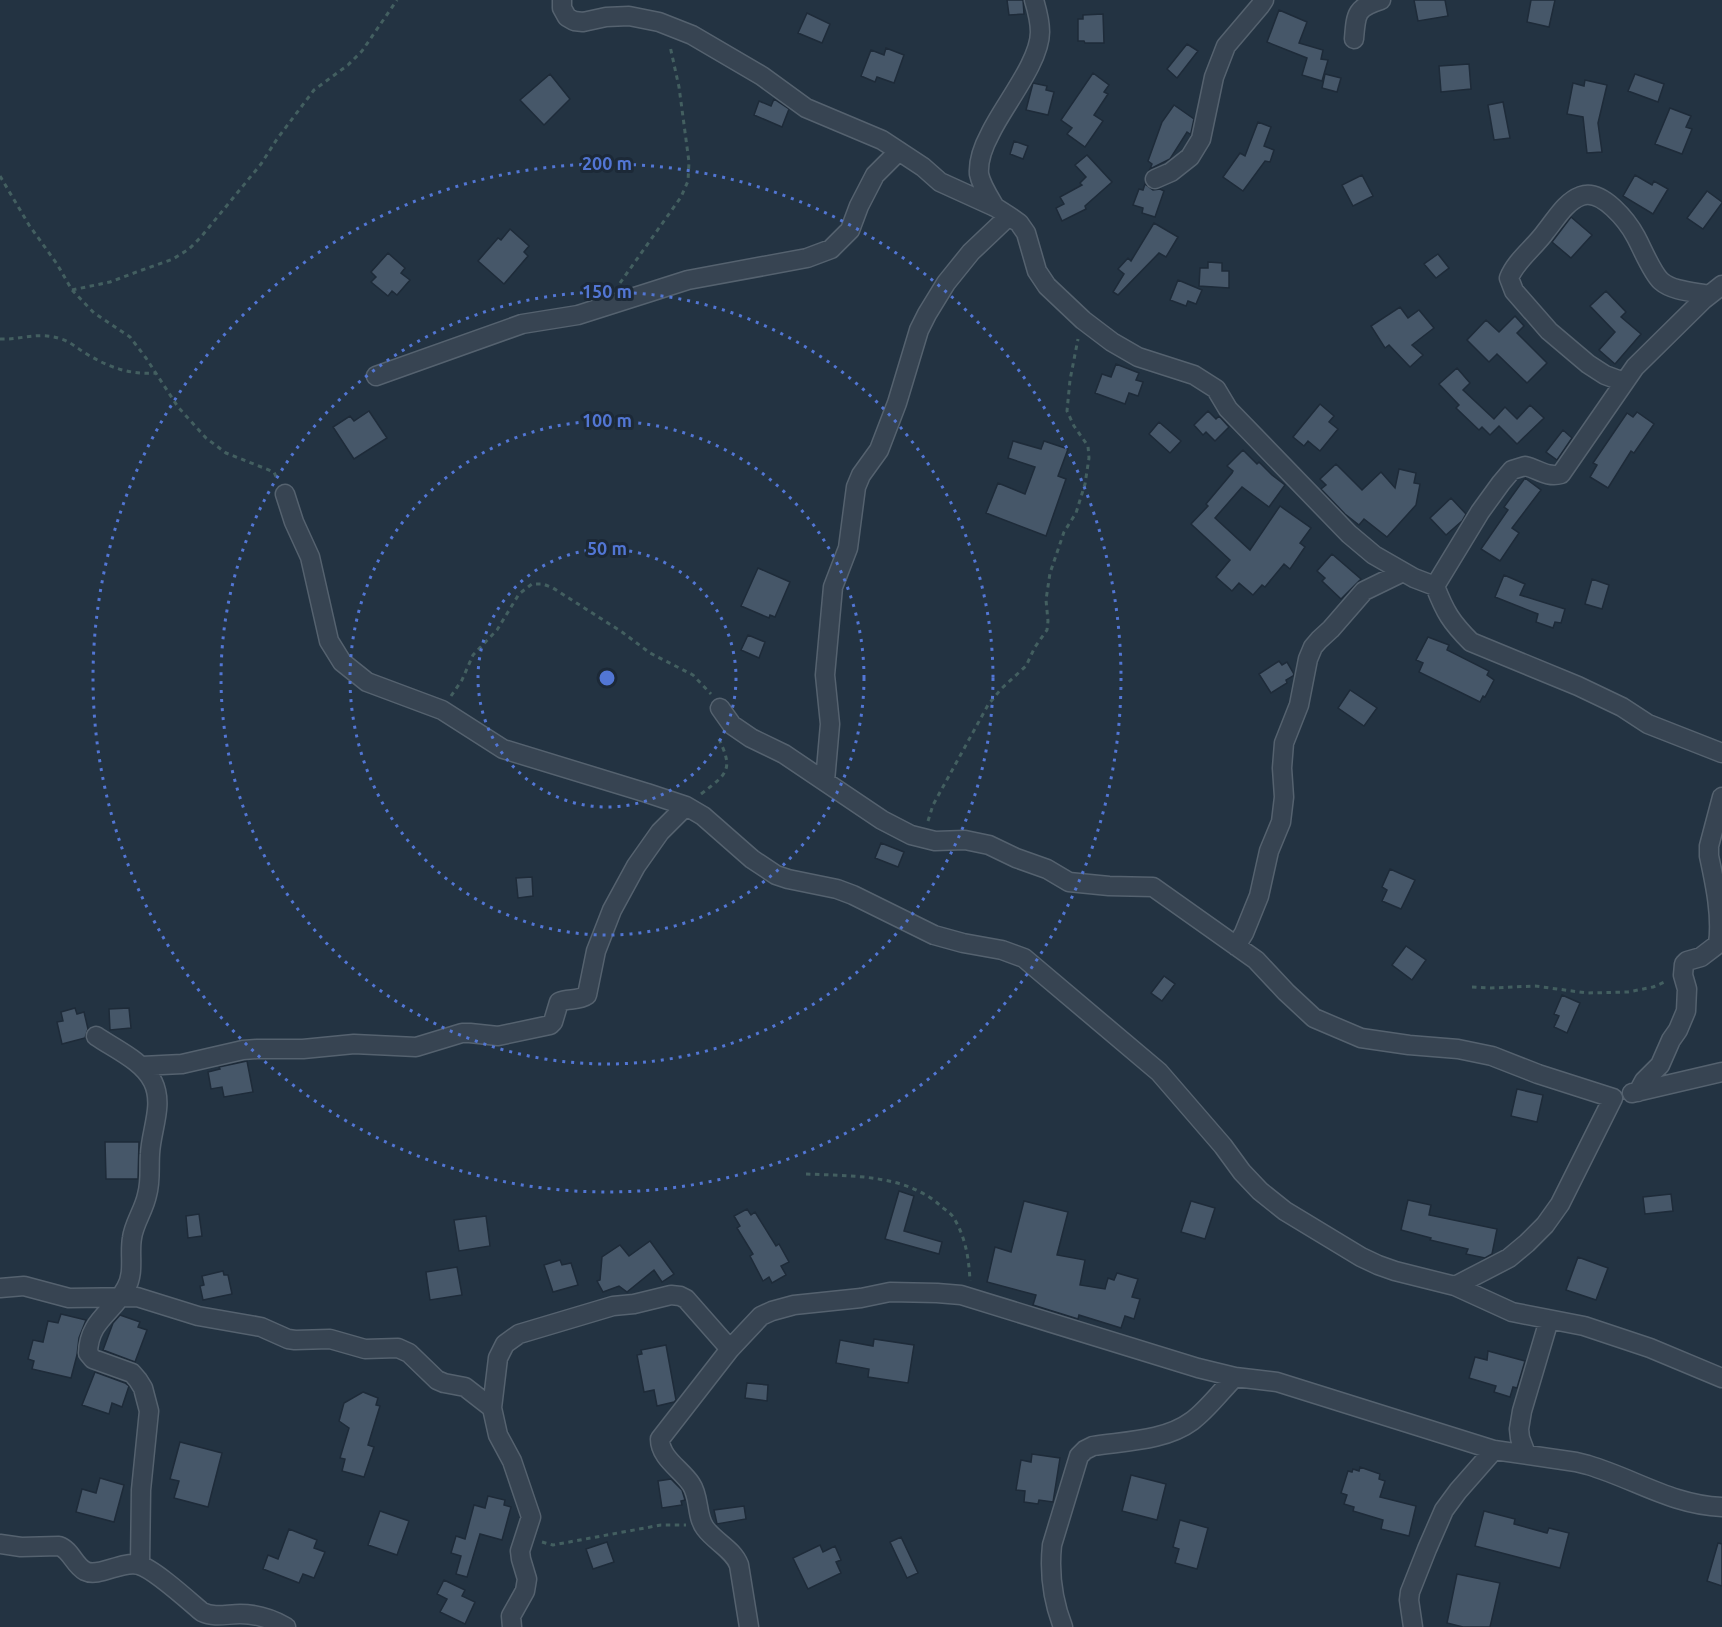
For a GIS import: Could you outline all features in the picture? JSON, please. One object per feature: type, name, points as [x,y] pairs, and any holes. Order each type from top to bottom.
[{"type":"street","points":[[562,0],[562,8],[567,17],[574,21],[583,22],[606,17],[629,16],[659,22],[692,35],[762,76],[806,108],[882,140],[940,182],[1002,212],[1018,223],[1026,233],[1037,271],[1047,286],[1083,320],[1112,342],[1138,357],[1194,375],[1216,389],[1228,409],[1336,521],[1374,555],[1402,572],[1435,586],[1446,613],[1471,642],[1578,686],[1622,707],[1648,724],[1722,753]]},
{"type":"street","points":[[1002,212],[980,176],[979,161],[994,125],[1035,53],[1040,33],[1034,0]]},
{"type":"street","points":[[1155,179],[1171,172],[1190,157],[1201,140],[1214,77],[1226,46],[1264,0]]},
{"type":"street","points":[[1354,39],[1359,11],[1366,5],[1382,0]]},
{"type":"street","points":[[376,376],[522,324],[578,315],[688,280],[807,258],[831,249],[850,230],[875,175],[899,151]]},
{"type":"street","points":[[1624,382],[1605,375],[1588,364],[1549,331],[1515,291],[1509,278],[1512,270],[1545,233],[1559,213],[1582,195],[1591,195],[1602,200],[1626,220],[1660,281],[1673,288],[1715,290]]},
{"type":"street","points":[[825,781],[830,724],[825,675],[833,586],[848,548],[856,487],[861,475],[879,450],[897,403],[918,330],[946,283],[1002,212]]},
{"type":"street","points":[[1435,586],[1480,512],[1512,470],[1525,466],[1553,476],[1561,474],[1635,367],[1715,290]]},
{"type":"street","points":[[285,494],[294,522],[310,557],[328,640],[342,662],[367,682],[442,710],[503,749],[686,806],[703,816],[752,859],[776,874],[853,895],[933,935],[1002,950],[1024,958],[1159,1072],[1260,1191],[1285,1211],[1361,1257],[1395,1271],[1455,1286],[1512,1312],[1584,1326],[1650,1348],[1722,1378]]},
{"type":"street","points":[[1236,946],[1244,933],[1259,896],[1269,851],[1281,822],[1284,797],[1282,762],[1284,743],[1299,705],[1311,652],[1318,640],[1331,629],[1364,591],[1402,572]]},
{"type":"street","points":[[720,708],[732,725],[751,738],[784,754],[882,820],[911,835],[935,842],[964,840],[989,845],[1047,869],[1069,882],[1153,887],[1256,960],[1314,1018],[1361,1038],[1458,1049],[1492,1056],[1538,1074],[1613,1098],[1722,1072]]},
{"type":"street","points":[[1638,1092],[1644,1081],[1660,1065],[1686,1011],[1687,989],[1683,968],[1687,961],[1701,957],[1718,945],[1720,933],[1709,846],[1722,796]]},
{"type":"street","points":[[142,1066],[182,1064],[257,1049],[303,1049],[354,1044],[416,1047],[462,1033],[498,1036],[550,1025],[559,1002],[584,998],[587,995],[596,951],[612,910],[636,866],[654,840],[686,806]]},
{"type":"street","points":[[96,1036],[142,1066],[154,1085],[157,1110],[150,1154],[150,1183],[132,1235],[132,1272],[120,1299],[96,1324],[91,1335],[88,1353],[93,1359],[132,1373],[138,1380],[147,1400],[149,1411],[141,1490],[140,1565]]},
{"type":"street","points":[[1455,1286],[1509,1258],[1545,1225],[1560,1204],[1613,1098]]},
{"type":"street","points":[[0,1287],[24,1286],[69,1298],[137,1297],[198,1316],[261,1327],[288,1339],[330,1339],[365,1349],[398,1348],[409,1353],[437,1380],[465,1387],[492,1408]]},
{"type":"street","points":[[749,1627],[737,1559],[707,1531],[691,1483],[664,1454],[660,1439],[730,1350],[761,1316],[782,1307],[861,1298],[890,1292],[961,1295],[1198,1368],[1234,1377],[1277,1382],[1494,1450],[1588,1465],[1668,1497],[1704,1507],[1722,1507]]},
{"type":"street","points":[[512,1627],[511,1616],[525,1591],[527,1579],[520,1551],[531,1517],[512,1461],[498,1435],[492,1408],[498,1358],[505,1344],[519,1334],[613,1306],[634,1304],[671,1294],[686,1299],[730,1350]]},
{"type":"street","points":[[1527,1454],[1520,1438],[1520,1420],[1549,1320]]},
{"type":"street","points":[[1063,1627],[1052,1582],[1052,1545],[1079,1456],[1093,1446],[1174,1431],[1195,1419],[1234,1377]]},
{"type":"street","points":[[1413,1627],[1410,1592],[1426,1549],[1444,1510],[1494,1450]]},
{"type":"street","points":[[0,1544],[21,1547],[58,1546],[64,1548],[84,1571],[89,1572],[97,1572],[123,1564],[140,1565],[153,1572],[210,1616],[252,1614],[276,1621],[286,1627]]},
{"type":"path","points":[[72,290],[110,282],[174,259],[189,249],[261,164],[314,90],[348,65],[362,51],[397,0]]},
{"type":"path","points":[[619,285],[681,197],[688,181],[689,162],[677,78],[667,38],[659,22]]},
{"type":"path","points":[[0,176],[72,290],[94,313],[130,337],[178,407],[206,438],[226,453],[274,472],[285,494]]},
{"type":"path","points":[[924,838],[933,805],[979,721],[1001,689],[1026,666],[1047,630],[1050,573],[1064,532],[1076,513],[1085,484],[1089,458],[1088,446],[1067,411],[1070,380],[1083,320]]},
{"type":"path","points":[[0,339],[35,335],[61,339],[100,362],[121,371],[156,373]]},
{"type":"path","points":[[442,710],[462,680],[472,655],[497,630],[519,594],[532,584],[543,584],[553,588],[622,632],[650,653],[693,675],[709,690],[720,708]]},
{"type":"path","points":[[686,806],[725,773],[727,760],[717,736]]},
{"type":"path","points":[[1472,987],[1535,986],[1587,993],[1628,992],[1653,987],[1683,975]]},
{"type":"path","points":[[806,1174],[884,1180],[912,1188],[936,1201],[954,1217],[963,1235],[969,1259],[972,1298]]},
{"type":"path","points":[[526,1536],[554,1545],[661,1525],[703,1524]]},
{"type":"building","points":[[1007,0],[1023,0],[1024,14],[1009,15]]},
{"type":"building","points":[[1414,0],[1445,0],[1448,16],[1418,21]]},
{"type":"building","points":[[1531,0],[1555,0],[1549,27],[1527,22]]},
{"type":"building","points":[[1279,10],[1307,22],[1299,43],[1323,50],[1321,59],[1328,60],[1322,81],[1302,75],[1307,58],[1267,42]]},
{"type":"building","points":[[807,13],[830,24],[822,43],[798,33]]},
{"type":"building","points":[[1103,14],[1104,43],[1078,41],[1078,19],[1083,19],[1083,15]]},
{"type":"building","points":[[1187,44],[1198,51],[1177,78],[1167,69]]},
{"type":"building","points":[[886,48],[904,55],[894,83],[877,77],[875,82],[861,76],[871,50],[884,55]]},
{"type":"building","points":[[1469,64],[1471,89],[1441,92],[1439,66]]},
{"type":"building","points":[[1093,73],[1109,85],[1104,92],[1108,94],[1094,115],[1103,121],[1085,147],[1067,134],[1072,128],[1061,120]]},
{"type":"building","points":[[550,74],[570,99],[544,125],[520,100]]},
{"type":"building","points":[[1325,74],[1341,78],[1337,92],[1322,88]]},
{"type":"building","points":[[1635,74],[1664,84],[1658,102],[1628,91]]},
{"type":"building","points":[[1585,80],[1607,85],[1598,123],[1602,152],[1587,153],[1583,117],[1567,114],[1573,83],[1584,86]]},
{"type":"building","points":[[1033,83],[1047,86],[1046,90],[1054,92],[1048,115],[1026,110]]},
{"type":"building","points":[[774,99],[789,109],[782,127],[754,115],[759,101],[771,106]]},
{"type":"building","points":[[1503,102],[1510,138],[1494,140],[1488,105]]},
{"type":"building","points":[[1174,105],[1194,119],[1191,133],[1187,132],[1170,159],[1150,169],[1152,164],[1148,161],[1162,122]]},
{"type":"building","points":[[1670,108],[1691,116],[1686,127],[1692,129],[1682,154],[1655,144]]},
{"type":"building","points":[[1258,122],[1271,127],[1264,146],[1274,150],[1270,162],[1265,161],[1243,191],[1223,177],[1240,153],[1245,156]]},
{"type":"building","points":[[1014,141],[1028,146],[1023,159],[1010,154]]},
{"type":"building","points":[[1087,155],[1112,182],[1085,206],[1086,209],[1062,221],[1056,208],[1064,204],[1060,197],[1082,185],[1080,183],[1086,177],[1075,165]]},
{"type":"building","points":[[1362,175],[1373,196],[1353,206],[1342,185]]},
{"type":"building","points":[[1635,175],[1652,185],[1654,181],[1668,189],[1653,214],[1623,196]]},
{"type":"building","points":[[1145,184],[1153,190],[1164,191],[1155,217],[1142,213],[1143,208],[1133,205],[1139,189],[1143,190]]},
{"type":"building","points":[[1707,191],[1722,203],[1703,229],[1687,218]]},
{"type":"building","points":[[1571,217],[1592,235],[1571,258],[1552,242]]},
{"type":"building","points":[[1154,223],[1178,237],[1166,257],[1159,253],[1118,295],[1113,292],[1124,274],[1118,269],[1128,258],[1131,261]]},
{"type":"building","points":[[510,229],[529,246],[524,252],[528,256],[504,284],[478,261],[498,238],[501,240]]},
{"type":"building","points":[[388,253],[405,268],[401,273],[410,280],[397,295],[392,291],[388,296],[371,282],[376,277],[371,272]]},
{"type":"building","points":[[1438,254],[1449,268],[1436,278],[1424,264]]},
{"type":"building","points":[[1208,262],[1222,263],[1222,271],[1229,271],[1229,288],[1199,286],[1200,268],[1208,268]]},
{"type":"building","points":[[1178,280],[1202,290],[1196,304],[1188,301],[1186,306],[1170,300]]},
{"type":"building","points":[[1606,291],[1626,312],[1621,317],[1641,334],[1615,364],[1599,350],[1615,332],[1590,306]]},
{"type":"building","points":[[1400,307],[1408,318],[1419,310],[1434,328],[1412,345],[1423,355],[1410,367],[1389,345],[1385,348],[1371,326]]},
{"type":"building","points":[[1515,316],[1524,326],[1517,333],[1547,363],[1527,383],[1497,354],[1489,362],[1467,340],[1486,320],[1499,332]]},
{"type":"building","points":[[1116,364],[1139,373],[1136,380],[1143,382],[1138,396],[1129,393],[1125,404],[1095,393],[1102,374],[1111,377]]},
{"type":"building","points":[[1457,368],[1470,383],[1463,390],[1494,419],[1505,407],[1517,419],[1530,405],[1544,418],[1517,444],[1499,426],[1490,435],[1482,427],[1479,430],[1456,408],[1459,405],[1439,384]]},
{"type":"building","points":[[1320,404],[1334,416],[1329,422],[1338,429],[1320,451],[1308,441],[1304,446],[1293,437]]},
{"type":"building","points":[[369,411],[387,438],[354,459],[333,427],[350,416],[354,421]]},
{"type":"building","points":[[1208,411],[1216,419],[1219,416],[1229,427],[1215,441],[1206,432],[1203,435],[1194,425]]},
{"type":"building","points":[[1637,412],[1654,424],[1634,453],[1631,451],[1608,488],[1590,477],[1597,465],[1593,463],[1627,413],[1633,417]]},
{"type":"building","points":[[1159,422],[1181,441],[1170,453],[1149,434]]},
{"type":"building","points":[[1563,430],[1572,438],[1557,460],[1546,452]]},
{"type":"building","points":[[1013,441],[1041,449],[1044,441],[1068,449],[1058,476],[1066,479],[1046,536],[986,513],[998,483],[1025,494],[1035,467],[1008,458]]},
{"type":"building","points":[[1243,450],[1285,485],[1269,507],[1242,487],[1215,518],[1250,550],[1280,506],[1311,528],[1300,543],[1305,547],[1290,569],[1284,564],[1265,587],[1262,585],[1253,595],[1239,583],[1232,591],[1216,577],[1230,560],[1191,524],[1208,506],[1206,504],[1232,473],[1233,471],[1227,466]]},
{"type":"building","points":[[1336,464],[1362,490],[1381,472],[1395,488],[1399,469],[1416,473],[1414,483],[1420,484],[1416,505],[1387,537],[1364,519],[1359,525],[1321,489],[1326,485],[1320,479]]},
{"type":"building","points":[[1525,478],[1541,490],[1512,528],[1519,533],[1500,561],[1481,549],[1508,510],[1504,507]]},
{"type":"building","points":[[1451,498],[1466,514],[1462,521],[1446,535],[1430,518]]},
{"type":"building","points":[[1332,554],[1361,579],[1341,599],[1322,581],[1325,578],[1317,571]]},
{"type":"building","points":[[758,568],[790,582],[775,617],[770,615],[769,618],[741,606]]},
{"type":"building","points":[[1504,575],[1525,584],[1520,595],[1565,609],[1561,623],[1555,622],[1553,628],[1536,622],[1538,614],[1495,597]]},
{"type":"building","points":[[1592,579],[1609,585],[1602,609],[1585,604]]},
{"type":"building","points":[[748,635],[765,642],[759,658],[741,650]]},
{"type":"building","points":[[1428,637],[1449,645],[1447,650],[1489,671],[1487,675],[1494,680],[1480,702],[1419,672],[1423,663],[1416,660]]},
{"type":"building","points":[[1279,661],[1282,665],[1287,662],[1294,674],[1286,680],[1287,683],[1271,693],[1259,674]]},
{"type":"building","points":[[1350,690],[1377,708],[1364,726],[1338,708]]},
{"type":"building","points":[[881,843],[904,852],[898,867],[875,858]]},
{"type":"building","points":[[1390,869],[1415,880],[1401,909],[1382,901],[1387,890],[1382,887]]},
{"type":"building","points":[[532,877],[533,896],[518,898],[516,878]]},
{"type":"building","points":[[1406,946],[1426,960],[1412,980],[1392,965]]},
{"type":"building","points":[[1164,976],[1175,984],[1162,1001],[1151,993]]},
{"type":"building","points":[[1562,995],[1580,1003],[1567,1033],[1554,1027],[1559,1016],[1554,1014]]},
{"type":"building","points":[[75,1008],[77,1014],[84,1012],[88,1029],[85,1038],[62,1044],[57,1022],[63,1021],[61,1012]]},
{"type":"building","points":[[129,1008],[131,1028],[110,1030],[109,1009]]},
{"type":"building","points":[[247,1061],[253,1092],[224,1097],[222,1087],[211,1089],[208,1072],[220,1069],[219,1067]]},
{"type":"building","points":[[1517,1089],[1543,1095],[1537,1122],[1511,1116]]},
{"type":"building","points":[[105,1142],[139,1142],[138,1179],[106,1179]]},
{"type":"building","points":[[899,1191],[914,1196],[904,1231],[942,1242],[939,1254],[885,1239]]},
{"type":"building","points":[[1671,1194],[1673,1211],[1645,1214],[1643,1197]]},
{"type":"building","points":[[1408,1200],[1431,1205],[1429,1215],[1497,1229],[1492,1254],[1485,1258],[1466,1254],[1468,1249],[1401,1230]]},
{"type":"building","points":[[1024,1201],[1068,1212],[1057,1255],[1085,1260],[1080,1285],[1105,1289],[1108,1278],[1114,1280],[1117,1273],[1138,1279],[1132,1297],[1140,1299],[1134,1319],[1125,1316],[1121,1328],[1079,1315],[1078,1319],[1033,1305],[1036,1295],[987,1282],[995,1247],[1011,1252]]},
{"type":"building","points":[[1191,1201],[1215,1208],[1205,1239],[1181,1232]]},
{"type":"building","points":[[747,1209],[751,1215],[755,1212],[776,1246],[779,1244],[789,1262],[781,1266],[786,1275],[772,1283],[769,1277],[763,1281],[750,1256],[753,1254],[737,1228],[740,1226],[734,1216]]},
{"type":"building","points":[[199,1214],[202,1236],[188,1238],[186,1216]]},
{"type":"building","points":[[486,1216],[490,1246],[459,1251],[454,1220]]},
{"type":"building","points":[[650,1241],[674,1274],[662,1282],[654,1270],[627,1292],[619,1286],[603,1292],[597,1281],[600,1280],[602,1257],[620,1245],[629,1256]]},
{"type":"building","points":[[1578,1257],[1608,1268],[1596,1300],[1566,1290]]},
{"type":"building","points":[[560,1260],[562,1265],[571,1263],[578,1285],[553,1292],[544,1265]]},
{"type":"building","points":[[457,1267],[462,1295],[430,1300],[426,1272]]},
{"type":"building","points":[[223,1271],[224,1275],[228,1275],[232,1294],[203,1300],[200,1286],[204,1285],[202,1276]]},
{"type":"building","points":[[61,1314],[86,1320],[79,1338],[71,1378],[32,1369],[34,1361],[28,1359],[33,1340],[43,1342],[48,1321],[58,1323]]},
{"type":"building","points":[[120,1315],[140,1322],[138,1327],[147,1330],[135,1362],[103,1350],[113,1323]]},
{"type":"building","points":[[874,1339],[914,1345],[908,1383],[868,1377],[869,1369],[836,1363],[840,1340],[873,1346]]},
{"type":"building","points":[[666,1345],[676,1400],[657,1406],[654,1390],[644,1392],[637,1355],[642,1354],[641,1350]]},
{"type":"building","points":[[1488,1351],[1525,1361],[1517,1388],[1513,1387],[1510,1397],[1494,1392],[1496,1386],[1469,1378],[1475,1357],[1487,1360]]},
{"type":"building","points":[[95,1372],[129,1386],[122,1407],[112,1403],[109,1414],[82,1405]]},
{"type":"building","points":[[747,1383],[768,1385],[767,1401],[745,1398]]},
{"type":"building","points":[[363,1392],[378,1398],[376,1405],[380,1406],[368,1445],[374,1447],[364,1477],[342,1471],[345,1459],[340,1458],[349,1428],[339,1421],[344,1403]]},
{"type":"building","points":[[180,1442],[222,1453],[208,1507],[174,1498],[179,1481],[170,1479]]},
{"type":"building","points":[[1032,1454],[1060,1458],[1053,1502],[1039,1500],[1038,1504],[1024,1502],[1025,1491],[1016,1490],[1021,1460],[1031,1462]]},
{"type":"building","points":[[1360,1467],[1380,1474],[1379,1479],[1385,1481],[1380,1497],[1416,1506],[1409,1536],[1381,1529],[1383,1520],[1353,1511],[1354,1507],[1344,1504],[1347,1495],[1341,1493],[1348,1471],[1352,1472],[1353,1469],[1359,1471]]},
{"type":"building","points":[[1131,1475],[1166,1484],[1157,1520],[1122,1511]]},
{"type":"building","points":[[100,1478],[124,1485],[114,1522],[76,1512],[82,1489],[96,1493]]},
{"type":"building","points":[[671,1479],[682,1490],[685,1500],[681,1501],[682,1505],[662,1508],[658,1481]]},
{"type":"building","points":[[488,1496],[505,1500],[504,1505],[511,1507],[502,1540],[480,1534],[467,1577],[456,1574],[461,1556],[451,1553],[456,1536],[465,1539],[474,1505],[485,1508]]},
{"type":"building","points":[[744,1506],[746,1519],[717,1524],[714,1510]]},
{"type":"building","points":[[380,1511],[409,1521],[397,1555],[368,1545]]},
{"type":"building","points":[[1484,1511],[1515,1519],[1514,1524],[1547,1533],[1549,1528],[1569,1533],[1560,1568],[1475,1546]]},
{"type":"building","points":[[1180,1520],[1208,1528],[1197,1569],[1175,1563],[1179,1549],[1173,1547]]},
{"type":"building","points":[[289,1529],[317,1540],[314,1548],[325,1552],[314,1578],[303,1574],[299,1583],[263,1569],[268,1555],[278,1559]]},
{"type":"building","points":[[901,1537],[918,1573],[907,1578],[890,1542]]},
{"type":"building","points":[[607,1542],[614,1562],[593,1569],[586,1549]]},
{"type":"building","points":[[1718,1543],[1722,1544],[1722,1586],[1707,1581]]},
{"type":"building","points":[[820,1545],[823,1552],[835,1546],[841,1560],[836,1562],[841,1573],[808,1589],[793,1558]]},
{"type":"building","points":[[1457,1574],[1500,1583],[1490,1627],[1463,1627],[1447,1623]]},
{"type":"building","points":[[444,1580],[465,1590],[462,1596],[475,1602],[465,1624],[440,1612],[447,1599],[437,1594]]}]
